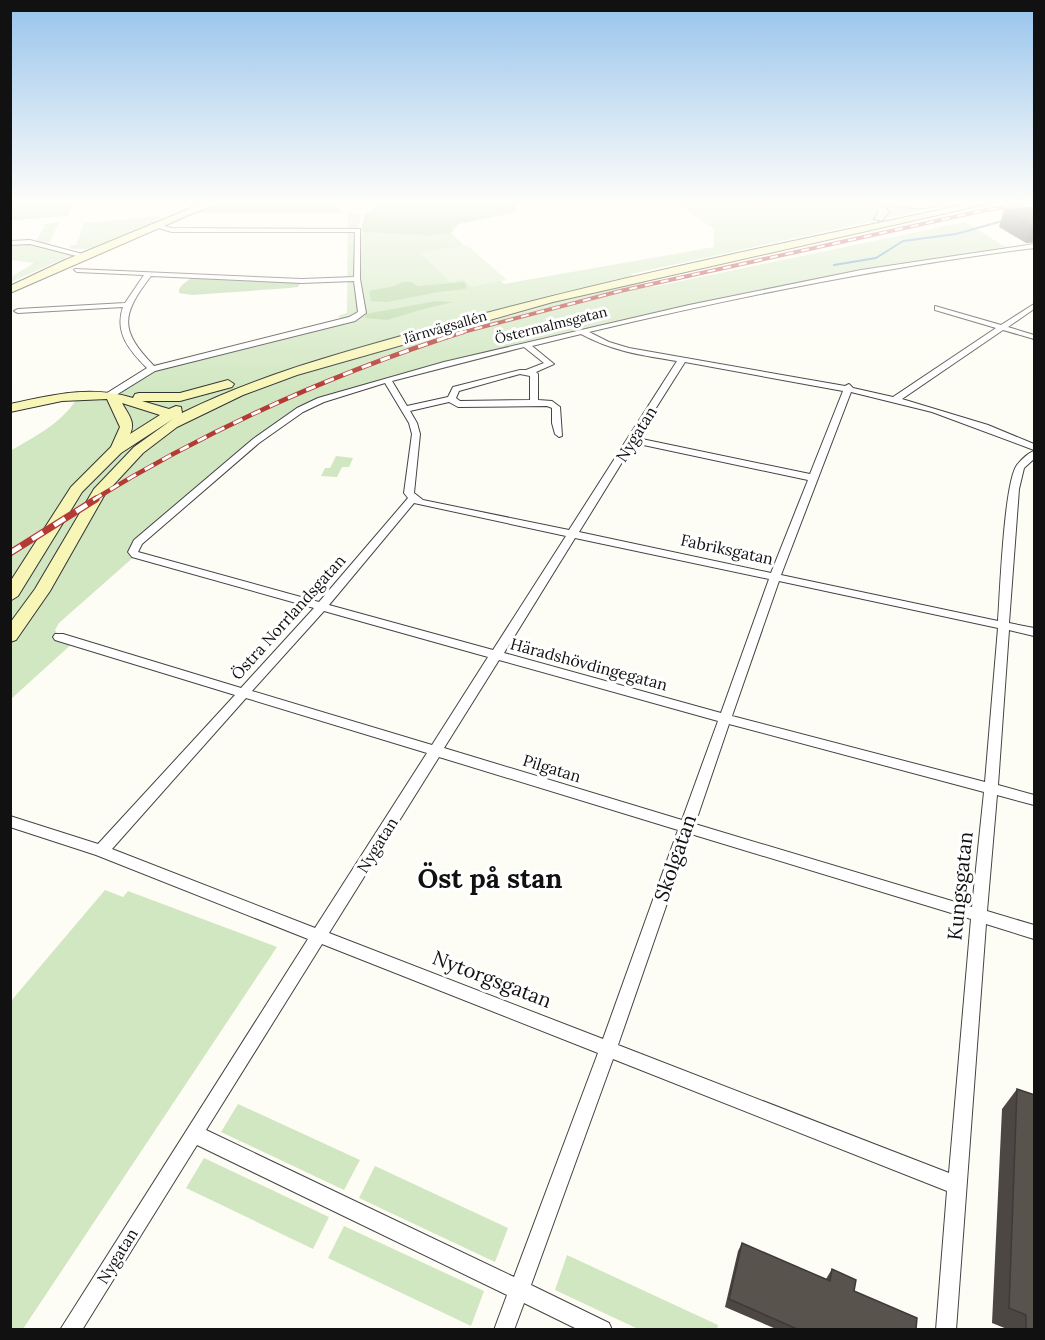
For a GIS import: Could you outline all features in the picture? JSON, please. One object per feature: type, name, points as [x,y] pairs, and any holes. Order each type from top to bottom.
[{"type":"main road","points":[[10,290],[64,265]]},
{"type":"main road","name":"Järnvägsallén","points":[[10,596],[76,490],[116,450],[228,384],[319,355],[495,306],[678,265]]},
{"type":"main road","name":"Järnvägsallén","points":[[10,636],[42,591],[99,492],[111,477],[177,416],[292,372],[502,310],[699,265]]},
{"type":"main road","points":[[10,408],[62,397],[180,397],[228,384]]},
{"type":"main road","points":[[111,396],[177,416]]},
{"type":"main road","points":[[111,396],[115,405],[122,411],[127,427],[116,450]]},
{"type":"street","points":[[111,396],[152,369],[358,317],[362,313],[357,265]]},
{"type":"street","name":"Östermalmsgatan","points":[[136,555],[133,552],[138,542],[256,441],[300,410],[321,400],[582,331],[743,295],[918,265]]},
{"type":"street","points":[[77,270],[302,281],[357,279]]},
{"type":"street","points":[[149,273],[126,305],[123,321],[134,351],[152,369]]},
{"type":"street","points":[[18,311],[126,305]]},
{"type":"street","points":[[896,399],[1035,306]]},
{"type":"street","points":[[938,308],[1035,337]]},
{"type":"street","points":[[582,331],[621,349],[849,387],[896,399],[1006,434],[1035,447]]},
{"type":"street","points":[[451,399],[456,388],[520,372],[529,372],[550,364],[526,345]]},
{"type":"street","name":"Nygatan","points":[[70,1329],[682,360]]},
{"type":"street","points":[[529,372],[534,374],[534,403]]},
{"type":"street","points":[[388,381],[413,423],[416,434],[409,493],[413,498]]},
{"type":"street","name":"Skolgatan","points":[[504,1329],[608,1049],[775,576],[849,387]]},
{"type":"street","points":[[405,409],[451,399],[458,404],[549,403],[556,406],[556,423],[559,434]]},
{"type":"street","points":[[632,440],[814,478]]},
{"type":"street","name":"Kungsgatan","points":[[946,1329],[978,915],[1017,473],[1020,466],[1035,454]]},
{"type":"street","name":"Fabriksgatan","points":[[413,498],[420,502],[1035,632]]},
{"type":"street","name":"Östra Norrlandsgatan","points":[[101,852],[322,606],[413,498]]},
{"type":"street","name":"Häradshövdingegatan","points":[[136,555],[496,656],[1035,800]]},
{"type":"street","name":"Pilgatan","points":[[59,637],[1035,932]]},
{"type":"street","name":"Nytorgsgatan","points":[[10,821],[101,852],[320,936],[956,1185]]},
{"type":"street","points":[[194,1134],[602,1329]]},
{"type":"green space","points":[[31,265],[50,265],[11,282],[11,277]]},
{"type":"green space","points":[[347,265],[484,265],[504,284],[614,265],[674,265],[631,274],[653,287],[761,265],[915,265],[845,276],[637,318],[403,376],[300,410],[138,542],[136,555],[59,623],[55,630],[59,637],[74,642],[11,699],[10,451],[57,421],[73,405],[79,395],[109,395],[152,369],[343,320],[338,316],[347,313]]},
{"type":"green space","points":[[432,265],[489,265],[507,280],[471,287],[463,279],[450,282]]},
{"type":"green space","points":[[195,276],[302,281],[298,287],[290,288],[192,295],[179,293],[182,285]]},
{"type":"green space","points":[[411,282],[418,286],[464,282],[467,286],[465,289],[387,302],[371,301],[369,291]]},
{"type":"green space","points":[[436,301],[453,302],[387,320],[365,318],[366,314]]},
{"type":"green space","points":[[336,456],[353,458],[349,467],[342,467],[337,477],[321,476],[325,468],[330,468]]},
{"type":"green space","points":[[105,890],[123,897],[128,891],[277,947],[23,1329],[11,1329],[11,1001]]},
{"type":"green space","points":[[238,1104],[360,1160],[344,1190],[221,1132]]},
{"type":"green space","points":[[204,1158],[329,1217],[313,1249],[186,1188]]},
{"type":"green space","points":[[375,1166],[508,1228],[495,1262],[359,1198]]},
{"type":"green space","points":[[344,1226],[484,1291],[471,1326],[328,1258]]},
{"type":"green space","points":[[567,1255],[718,1325],[717,1329],[638,1329],[555,1290]]},
{"type":"building","points":[[1017,1089],[1035,1095],[1035,1329],[1026,1329],[1026,1315],[1009,1308]]},
{"type":"building","points":[[742,1243],[830,1281],[832,1269],[856,1280],[854,1291],[917,1318],[916,1329],[797,1329],[729,1299]]},
{"type":"railway","points":[[459,333],[620,291],[739,265]]},
{"type":"railway","points":[[93,500],[227,426],[273,405],[320,384],[463,332]]},
{"type":"railway","points":[[10,553],[96,499]]},
{"type":"district","name":"Öst på stan","points":[[490,879]]}]
